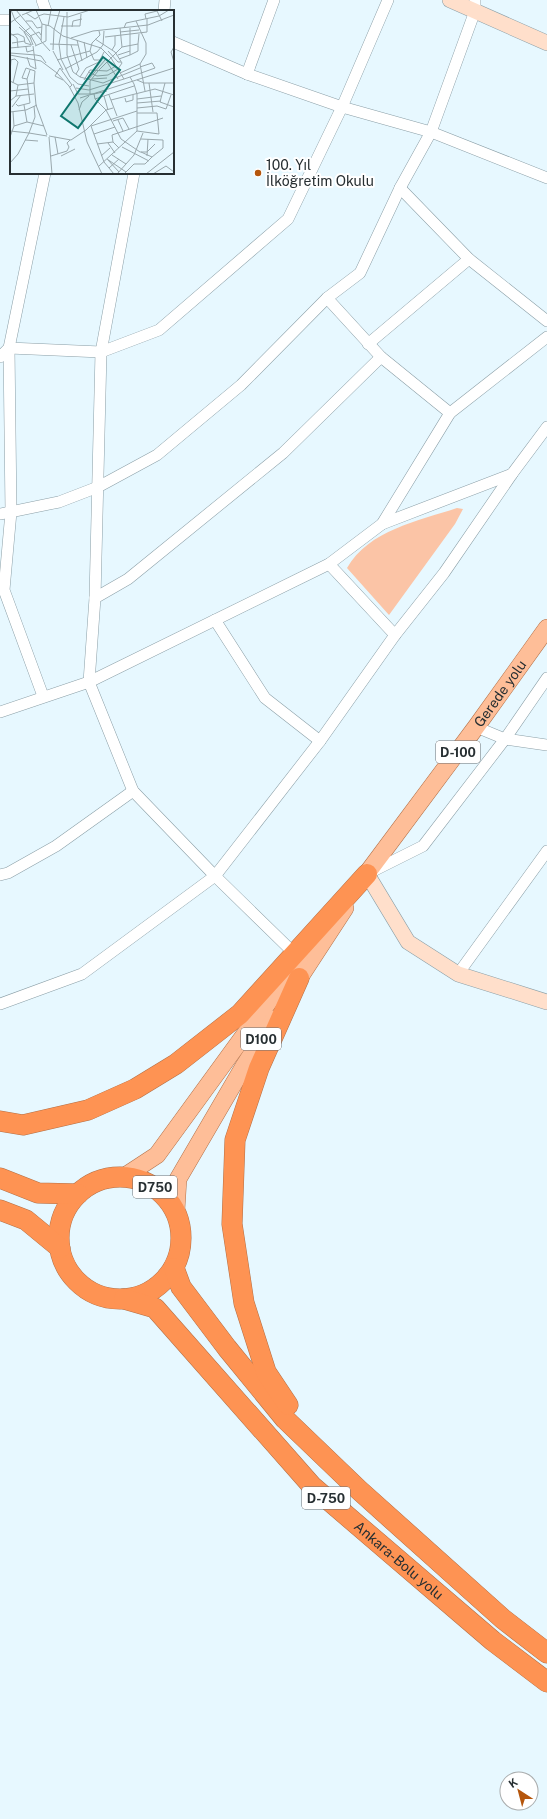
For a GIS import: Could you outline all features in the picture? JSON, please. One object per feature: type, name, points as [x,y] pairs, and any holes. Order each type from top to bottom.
[{"type":"highway","points":[[0,1121],[22,1125],[88,1110],[135,1089],[176,1064],[240,1014],[300,964],[367,874]]},
{"type":"highway","points":[[300,964],[259,1068],[235,1140],[232,1224],[244,1303],[266,1372],[318,1451]]},
{"type":"highway","name":"D100","points":[[78,1194],[92,1183],[108,1178],[125,1176]]},
{"type":"highway","name":"D750","points":[[125,1176],[141,1180],[155,1187],[167,1198],[176,1211]]},
{"type":"highway","points":[[0,1178],[38,1193],[78,1194]]},
{"type":"highway","points":[[60,1248],[60,1228],[66,1210],[78,1194]]},
{"type":"highway","points":[[0,1210],[26,1220],[60,1248]]},
{"type":"highway","name":"D100","points":[[60,1248],[65,1265],[72,1275],[90,1291],[106,1298],[124,1299],[144,1294],[161,1284],[174,1268],[180,1250],[181,1230],[176,1211]]},
{"type":"highway","name":"Ankara-Bolu yolu","points":[[174,1268],[181,1287],[226,1348],[285,1419],[359,1490],[503,1619],[547,1653]]},
{"type":"highway","name":"Ankara-Bolu yolu","points":[[124,1299],[155,1308],[312,1486],[493,1640],[547,1682]]},
{"type":"main road","name":"Gerede yolu","points":[[367,874],[547,628]]},
{"type":"main road","name":"D100","points":[[125,1176],[157,1155],[300,964]]},
{"type":"main road","name":"D100","points":[[176,1211],[178,1179],[244,1066],[300,964]]},
{"type":"street","points":[[42,0],[46,10]]},
{"type":"street","points":[[164,10],[165,0]]},
{"type":"street","points":[[247,74],[274,0]]},
{"type":"street","points":[[0,357],[9,348],[101,352],[159,330],[288,219],[342,108],[388,0]]},
{"type":"street","points":[[450,0],[475,5],[547,43]]},
{"type":"street","points":[[5,513],[59,502],[98,487],[157,455],[241,385],[326,298],[360,273],[400,188],[431,132],[475,5]]},
{"type":"street","points":[[174,42],[247,74],[342,108],[431,132],[547,178]]},
{"type":"street","points":[[43,696],[4,590],[9,348],[45,174]]},
{"type":"street","points":[[134,174],[101,352],[95,598],[89,682],[133,791],[300,964]]},
{"type":"street","points":[[400,188],[469,259],[547,322]]},
{"type":"street","points":[[368,344],[469,259]]},
{"type":"street","points":[[326,298],[381,357],[450,413]]},
{"type":"street","points":[[382,524],[450,413],[547,337]]},
{"type":"street","points":[[95,598],[128,579],[283,453],[381,357]]},
{"type":"street","points":[[0,1004],[82,974],[215,876],[320,741],[396,635],[444,573],[512,474],[547,427]]},
{"type":"street","points":[[0,712],[43,696],[89,682],[329,564],[382,524],[512,474]]},
{"type":"street","points":[[329,564],[396,635]]},
{"type":"street","points":[[214,620],[265,698],[320,741]]},
{"type":"street","points":[[547,678],[505,739],[423,846],[367,874],[408,942],[458,974],[547,1002]]},
{"type":"street","points":[[476,727],[505,739],[547,745]]},
{"type":"street","points":[[0,876],[56,846],[133,791]]},
{"type":"street","points":[[458,974],[547,851]]},
{"type":"shaded area","points":[[457,508],[463,509],[455,524],[389,615],[347,568],[356,555],[368,544],[381,536],[411,523]]},
{"type":"place","name":"100. Yıl İlköğretim Okulu","points":[[258,173]]}]
